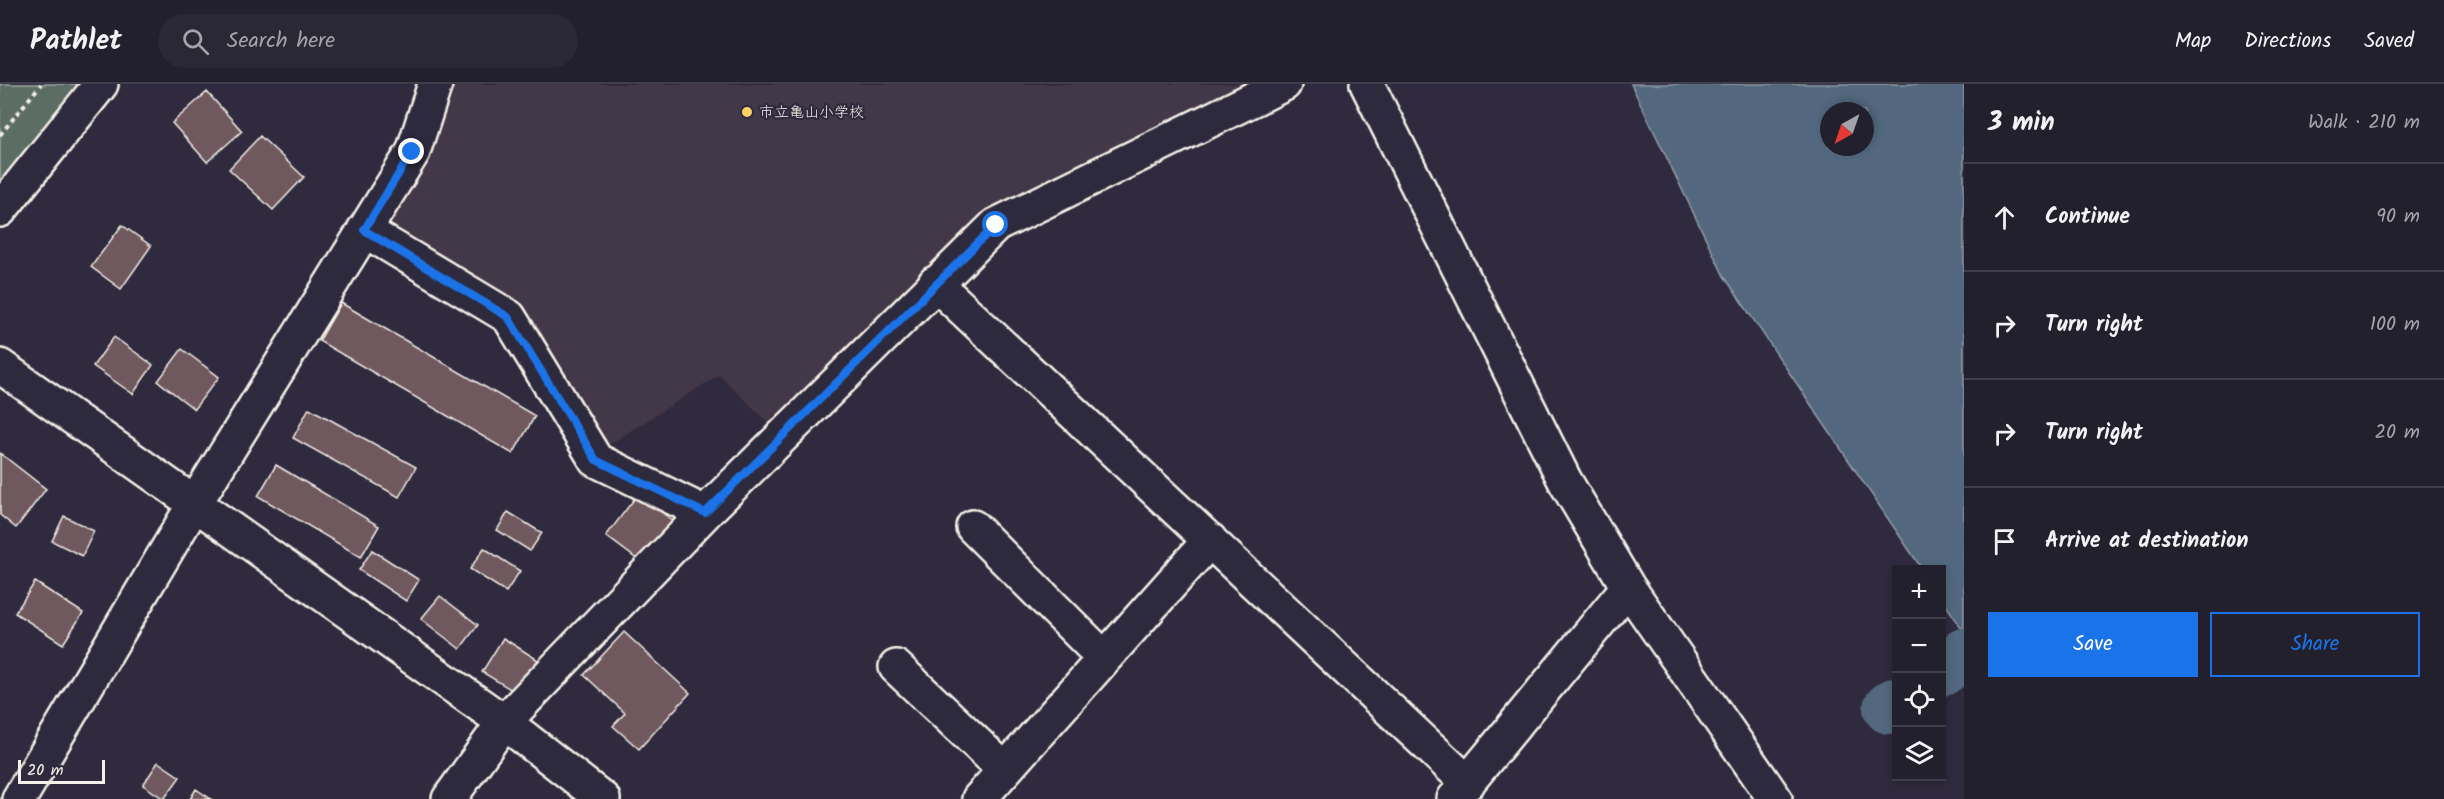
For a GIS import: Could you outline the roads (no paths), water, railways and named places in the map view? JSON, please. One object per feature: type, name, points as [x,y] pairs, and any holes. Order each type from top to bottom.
[{"type":"street","points":[[0,210],[101,84]]},
{"type":"street","points":[[19,799],[195,503],[412,152],[435,84]]},
{"type":"street","points":[[449,799],[504,722],[705,513],[996,225],[1284,84]]},
{"type":"street","points":[[1367,84],[1564,481],[1628,587],[1775,799]]},
{"type":"street","points":[[364,230],[508,317],[596,460],[705,513]]},
{"type":"street","points":[[935,283],[1210,540],[1461,791],[1628,587]]},
{"type":"street","points":[[0,366],[504,722],[603,799]]},
{"type":"street","points":[[973,527],[1104,658]]},
{"type":"street","points":[[979,799],[1210,540]]},
{"type":"street","points":[[896,667],[1005,770]]},
{"type":"water","points":[[1631,84],[1964,84],[1964,632],[1946,605],[1946,565],[1919,565],[1724,276]]},
{"type":"waterway","points":[[1946,667],[1964,654]]},
{"type":"place","name":"市立亀山小学校","points":[[747,112]]}]
